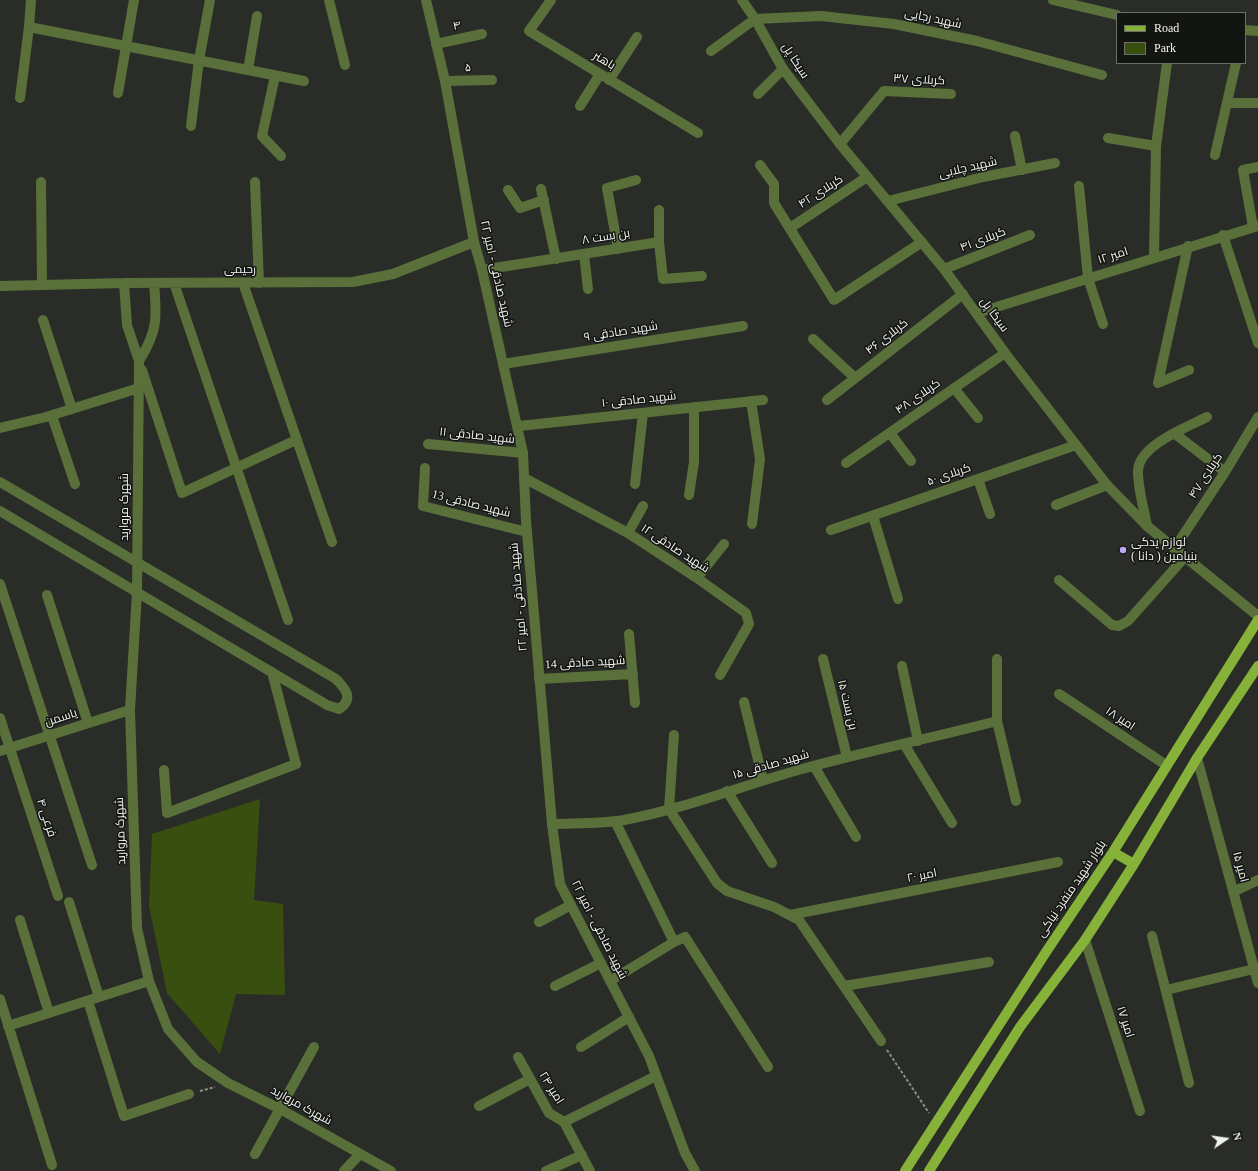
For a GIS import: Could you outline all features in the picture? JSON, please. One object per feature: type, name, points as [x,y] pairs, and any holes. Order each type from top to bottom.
[{"type":"main road","name":"بلوار شهید منفرد نیاکی","points":[[905,1171],[1046,952],[1113,852],[1258,620]]},
{"type":"main road","points":[[929,1171],[1020,1027],[1085,940],[1134,864],[1197,758],[1258,666]]},
{"type":"main road","points":[[1113,852],[1134,864]]},
{"type":"street","points":[[20,98],[31,0]]},
{"type":"street","points":[[118,93],[134,0]]},
{"type":"street","points":[[191,126],[199,60],[210,0]]},
{"type":"street","points":[[329,0],[344,66]]},
{"type":"street","name":"شهید صادقی - امیر ۲۲","points":[[426,0],[445,81],[474,242],[519,426],[523,453],[527,532],[539,679],[552,824],[560,884],[649,1056],[685,1153],[695,1171]]},
{"type":"street","name":"باهنر","points":[[551,0],[529,31],[698,134]]},
{"type":"street","name":"سیکا پل","points":[[742,0],[755,19],[783,69],[840,144],[944,269],[1005,353],[1107,485],[1147,526],[1184,558],[1258,616]]},
{"type":"street","points":[[1053,0],[1077,3],[1116,15]]},
{"type":"street","points":[[248,70],[257,16]]},
{"type":"street","name":"شهید رجایی","points":[[755,19],[820,16],[894,24],[977,41],[1102,75]]},
{"type":"street","points":[[711,51],[755,19]]},
{"type":"street","points":[[29,27],[304,81]]},
{"type":"street","points":[[1246,30],[1258,31]]},
{"type":"street","name":"۴","points":[[436,44],[482,34]]},
{"type":"street","points":[[580,106],[637,37]]},
{"type":"street","points":[[1154,257],[1156,146],[1167,64]]},
{"type":"street","points":[[1215,155],[1236,64]]},
{"type":"street","points":[[758,94],[783,69]]},
{"type":"street","points":[[275,76],[262,136],[281,156]]},
{"type":"street","name":"۵","points":[[445,81],[492,80]]},
{"type":"street","name":"کربلای ۳۷","points":[[840,144],[884,91],[951,94]]},
{"type":"street","points":[[1227,103],[1258,103]]},
{"type":"street","points":[[1015,136],[1022,170]]},
{"type":"street","points":[[1108,138],[1156,146]]},
{"type":"street","name":"شهید چلابی","points":[[888,201],[983,177],[1054,163]]},
{"type":"street","points":[[760,164],[774,184],[774,203],[834,300],[922,242]]},
{"type":"street","points":[[1256,226],[1243,170],[1258,167]]},
{"type":"street","name":"کربلای ۴۲","points":[[790,228],[867,177]]},
{"type":"street","points":[[618,249],[607,188],[636,180]]},
{"type":"street","points":[[41,182],[42,285]]},
{"type":"street","points":[[255,182],[259,283]]},
{"type":"street","points":[[1079,186],[1088,278],[1103,324]]},
{"type":"street","points":[[541,189],[556,259]]},
{"type":"street","points":[[508,190],[520,208],[544,200]]},
{"type":"street","points":[[659,210],[660,242],[664,279],[702,276]]},
{"type":"street","name":"امير ۱۲","points":[[977,313],[1256,226]]},
{"type":"street","name":"کربلای ۴۱","points":[[944,269],[1030,235]]},
{"type":"street","points":[[1223,236],[1258,343]]},
{"type":"street","name":"رحیمی","points":[[0,286],[124,283],[353,282],[393,274],[474,242]]},
{"type":"street","name":"بن بست ۸","points":[[482,270],[660,242]]},
{"type":"street","points":[[1188,246],[1158,383],[1189,370]]},
{"type":"street","points":[[584,254],[588,289]]},
{"type":"street","name":"شهرک مروارید","points":[[124,283],[128,325],[139,361],[138,563],[130,710],[137,928],[149,981],[168,1029],[197,1062],[228,1083],[280,1109],[391,1171]]},
{"type":"street","points":[[154,283],[156,306],[155,330],[149,345],[139,361],[182,493],[296,440]]},
{"type":"street","points":[[174,283],[288,620]]},
{"type":"street","points":[[243,283],[332,542]]},
{"type":"street","name":"کربلای ۴۶","points":[[826,400],[963,294]]},
{"type":"street","points":[[43,320],[72,409]]},
{"type":"street","name":"شهید صادقی ۹","points":[[504,364],[743,326]]},
{"type":"street","points":[[813,339],[855,378]]},
{"type":"street","name":"کربلای ۴۸","points":[[846,463],[1005,353]]},
{"type":"street","points":[[0,428],[52,416],[139,388]]},
{"type":"street","points":[[954,388],[978,418]]},
{"type":"street","name":"شهید صادقی ۱۰","points":[[519,426],[763,400]]},
{"type":"street","points":[[751,401],[760,458],[752,524]]},
{"type":"street","points":[[689,495],[694,462],[694,407]]},
{"type":"street","points":[[634,484],[643,412]]},
{"type":"street","points":[[52,416],[75,484]]},
{"type":"street","points":[[1147,526],[1138,472],[1139,462],[1147,451],[1207,417]]},
{"type":"street","name":"کربلای ۴۷","points":[[1174,549],[1225,472],[1258,417]]},
{"type":"street","points":[[890,433],[911,461]]},
{"type":"street","points":[[1175,434],[1225,472]]},
{"type":"street","name":"شهید صادقی ۱۱","points":[[428,444],[523,453]]},
{"type":"street","name":"کربلای ۵۰","points":[[832,530],[1076,446]]},
{"type":"street","name":"شهید صادقی 13","points":[[425,468],[423,506],[527,532]]},
{"type":"street","name":"شهید صادقی ۱۲","points":[[524,478],[628,533],[697,578],[746,613],[749,624],[720,675]]},
{"type":"street","points":[[978,479],[990,514]]},
{"type":"street","points":[[0,482],[336,679],[346,689],[347,698],[345,705],[339,709],[327,705],[0,511]]},
{"type":"street","points":[[1056,505],[1107,485]]},
{"type":"street","points":[[628,533],[644,506]]},
{"type":"street","points":[[873,516],[898,599]]},
{"type":"street","points":[[697,578],[724,544]]},
{"type":"street","points":[[1059,580],[1112,625],[1118,626],[1128,621],[1184,558]]},
{"type":"street","points":[[0,584],[92,865]]},
{"type":"street","points":[[47,595],[88,723]]},
{"type":"street","points":[[629,634],[635,703]]},
{"type":"street","name":"بن بست ۱۵","points":[[823,659],[847,756]]},
{"type":"street","points":[[996,659],[997,721],[1016,801]]},
{"type":"street","points":[[902,666],[918,741]]},
{"type":"street","points":[[164,770],[167,813],[296,764],[272,672]]},
{"type":"street","name":"شهید صادقی 14","points":[[539,679],[633,674]]},
{"type":"street","name":"امیر ۱۸","points":[[1059,694],[1166,765]]},
{"type":"street","points":[[744,702],[764,780]]},
{"type":"street","name":"یاسمن","points":[[5,750],[130,710]]},
{"type":"street","name":"فرعی ۴","points":[[0,718],[5,750],[58,896]]},
{"type":"street","name":"شهید صادقی ۱۵","points":[[552,824],[615,821],[669,809],[847,756],[918,741],[997,721]]},
{"type":"street","points":[[674,735],[669,809],[717,883],[727,891],[774,906],[799,920],[881,1041]]},
{"type":"street","points":[[904,744],[952,823]]},
{"type":"street","name":"امیر ۱۵","points":[[1197,758],[1258,984]]},
{"type":"street","points":[[814,766],[856,837]]},
{"type":"street","points":[[727,791],[772,864]]},
{"type":"street","points":[[615,821],[674,942]]},
{"type":"street","name":"امیر ۲۰","points":[[790,915],[1058,862]]},
{"type":"street","points":[[1233,892],[1258,880]]},
{"type":"street","points":[[69,902],[99,997]]},
{"type":"street","points":[[539,922],[571,905]]},
{"type":"street","points":[[20,920],[49,1013]]},
{"type":"street","points":[[1152,936],[1189,1083]]},
{"type":"street","points":[[610,981],[674,942],[685,937],[768,1067]]},
{"type":"street","name":"امیر ۱۷","points":[[1085,940],[1140,1111]]},
{"type":"street","points":[[844,986],[989,962]]},
{"type":"street","points":[[555,986],[601,963]]},
{"type":"street","points":[[1166,990],[1254,969]]},
{"type":"street","points":[[8,1026],[149,981]]},
{"type":"street","points":[[0,999],[52,1165]]},
{"type":"street","points":[[88,1000],[124,1116],[189,1094]]},
{"type":"street","points":[[581,1047],[629,1017]]},
{"type":"street","points":[[255,1154],[314,1047]]},
{"type":"street","name":"امیر ۲۴","points":[[518,1057],[549,1113],[564,1122],[590,1171]]},
{"type":"street","points":[[564,1122],[656,1076]]},
{"type":"street","points":[[480,1106],[530,1079]]},
{"type":"street","points":[[344,1171],[360,1154]]},
{"type":"street","points":[[546,1171],[582,1155]]},
{"type":"path","points":[[881,1041],[935,1124]]},
{"type":"path","points":[[189,1094],[228,1083]]},
{"type":"green space","points":[[260,799],[254,900],[283,904],[285,995],[236,994],[220,1054],[167,993],[149,906],[152,834]]},
{"type":"place","name":"لوازم یدکی بنیامین ( دانا )","points":[[1123,550]]}]
